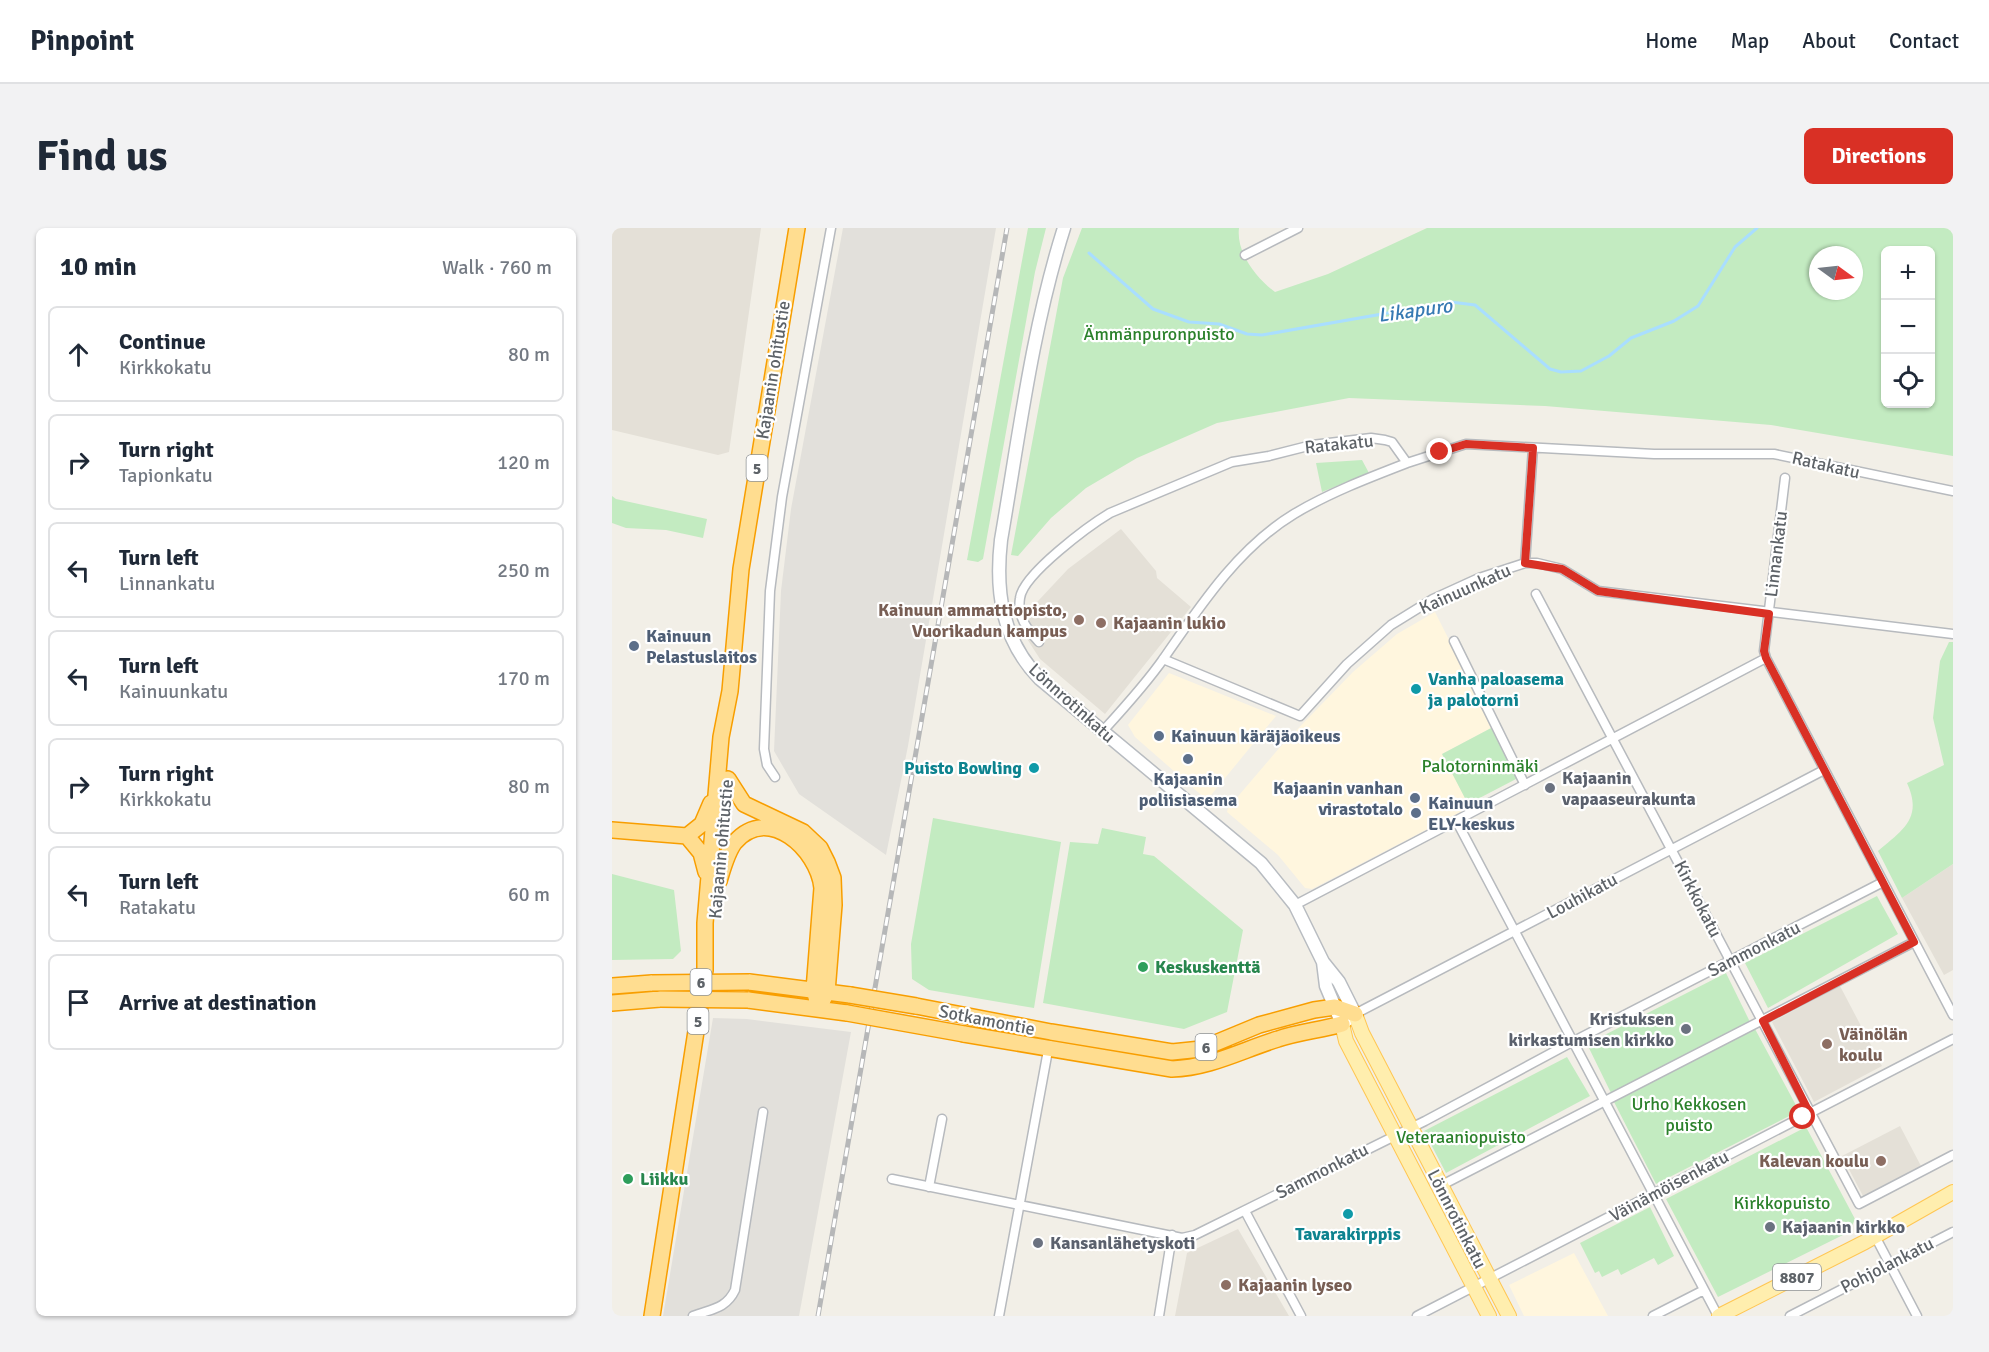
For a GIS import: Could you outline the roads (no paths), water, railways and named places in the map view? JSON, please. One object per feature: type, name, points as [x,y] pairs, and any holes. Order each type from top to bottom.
[{"type":"highway","name":"Kajaanin ohitustie","points":[[652,1316],[705,971],[722,783],[721,737],[730,691],[741,569],[796,228]]},
{"type":"highway","points":[[682,836],[706,817],[722,783],[744,804],[803,832],[820,848],[833,878],[834,905],[820,991]]},
{"type":"highway","points":[[714,884],[731,849],[750,831],[765,829],[782,832],[795,839],[810,853],[819,871],[822,888],[819,1008]]},
{"type":"highway","points":[[612,830],[682,836],[701,853],[714,884]]},
{"type":"highway","name":"Sotkamontie","points":[[612,986],[652,982],[749,982],[850,995],[1172,1052],[1187,1052],[1259,1025],[1335,1007]]},
{"type":"highway","name":"Sotkamontie","points":[[612,1003],[660,999],[748,1000],[819,1008],[1172,1069],[1207,1065],[1280,1038],[1341,1024]]},
{"type":"highway","points":[[1335,1007],[1355,1014]]},
{"type":"main road","name":"Lönnrotinkatu","points":[[1355,1014],[1362,1033],[1412,1127],[1440,1186],[1509,1316]]},
{"type":"main road","name":"Lönnrotinkatu","points":[[1341,1024],[1346,1041],[1489,1316]]},
{"type":"main road","name":"Pohjolankatu","points":[[1718,1316],[1875,1236],[1953,1192]]},
{"type":"street","points":[[775,777],[767,765],[764,749],[770,591],[782,497],[831,228]]},
{"type":"street","name":"Lönnrotinkatu","points":[[1064,228],[1049,274],[1037,331],[1000,540],[997,569],[1004,622],[1028,667],[1102,732],[1261,863],[1295,905],[1323,962],[1339,982],[1355,1014]]},
{"type":"street","points":[[1245,255],[1298,228]]},
{"type":"street","name":"Ratakatu","points":[[1040,642],[1023,624],[1020,598],[1023,589],[1062,549],[1110,513],[1213,468],[1312,445],[1348,440],[1385,440],[1392,442],[1407,463],[1466,444],[1654,454],[1784,455],[1953,491]]},
{"type":"street","points":[[1525,563],[1533,448]]},
{"type":"street","points":[[1102,732],[1163,659],[1220,579],[1283,522],[1327,496],[1407,463]]},
{"type":"street","name":"Linnankatu","points":[[1785,478],[1764,651],[1766,658],[1953,1015]]},
{"type":"street","name":"Kainuunkatu","points":[[1163,659],[1300,716],[1347,663],[1391,626],[1433,599],[1479,578],[1525,563],[1562,569],[1598,591],[1769,614],[1953,634]]},
{"type":"street","name":"Kirkkokatu","points":[[1536,594],[1859,1204],[1953,1155]]},
{"type":"street","points":[[1454,641],[1525,785]]},
{"type":"street","points":[[1295,905],[1766,658]]},
{"type":"street","name":"Louhikatu","points":[[1341,1024],[1355,1014],[1824,770]]},
{"type":"street","points":[[1457,822],[1718,1316]]},
{"type":"street","name":"Sammonkatu","points":[[892,1179],[1182,1238],[1195,1235],[1412,1127],[1883,882]]},
{"type":"street","points":[[1440,1186],[1914,942]]},
{"type":"street","name":"Lönnrotinkatu","points":[[1323,962],[1326,986],[1341,1024]]},
{"type":"street","points":[[999,1316],[1051,1032]]},
{"type":"street","name":"Väinämöisenkatu","points":[[1417,1316],[1953,1039]]},
{"type":"street","points":[[693,1316],[721,1308],[730,1301],[735,1290],[763,1112]]},
{"type":"street","points":[[929,1187],[942,1119]]},
{"type":"street","points":[[1245,1211],[1301,1316]]},
{"type":"street","name":"Pohjolankatu","points":[[1790,1316],[1953,1232]]},
{"type":"street","points":[[1158,1316],[1172,1235]]},
{"type":"street","points":[[1875,1236],[1917,1316]]},
{"type":"street","points":[[1653,1316],[1704,1290]]},
{"type":"waterway","name":"Likapuro","points":[[1089,253],[1153,309],[1189,322],[1219,324],[1247,334],[1262,335],[1451,302],[1475,305],[1550,369],[1561,372],[1581,371],[1609,356],[1631,338],[1674,321],[1698,306],[1735,247],[1757,228]]},
{"type":"railway","points":[[818,1316],[1007,228]]},
{"type":"place","name":"Kainuun ammattiopisto, Vuorikadun kampus","points":[[1079,620]]},
{"type":"place","name":"Kajaanin lukio","points":[[1101,623]]},
{"type":"place","name":"Kainuun Pelastuslaitos","points":[[634,646]]},
{"type":"place","name":"Vanha paloasema ja palotorni","points":[[1416,689]]},
{"type":"place","name":"Kainuun käräjäoikeus","points":[[1159,736]]},
{"type":"place","name":"Kajaanin poliisiasema","points":[[1188,759]]},
{"type":"place","name":"Puisto Bowling","points":[[1034,768]]},
{"type":"place","name":"Kajaanin vapaaseurakunta","points":[[1550,788]]},
{"type":"place","name":"Kajaanin vanhan virastotalo","points":[[1415,798]]},
{"type":"place","name":"Kainuun ELY-keskus","points":[[1416,813]]},
{"type":"place","name":"Keskuskenttä","points":[[1143,967]]},
{"type":"place","name":"Kristuksen kirkastumisen kirkko","points":[[1686,1029]]},
{"type":"place","name":"Väinölän koulu","points":[[1827,1044]]},
{"type":"place","name":"Kalevan koulu","points":[[1881,1161]]},
{"type":"place","name":"Liikku","points":[[628,1179]]},
{"type":"place","name":"Tavarakirppis","points":[[1348,1214]]},
{"type":"place","name":"Kajaanin kirkko","points":[[1770,1227]]},
{"type":"place","name":"Kansanlähetyskoti","points":[[1038,1243]]},
{"type":"place","name":"Kajaanin lyseo","points":[[1226,1285]]},
{"type":"park label","name":"Ämmänpuronpuisto","points":[[1159,334]]},
{"type":"park label","name":"Palotorninmäki","points":[[1480,766]]},
{"type":"park label","name":"Urho Kekkosen puisto","points":[[1689,1114]]},
{"type":"park label","name":"Veteraaniopuisto","points":[[1461,1137]]},
{"type":"park label","name":"Kirkkopuisto","points":[[1782,1203]]}]
